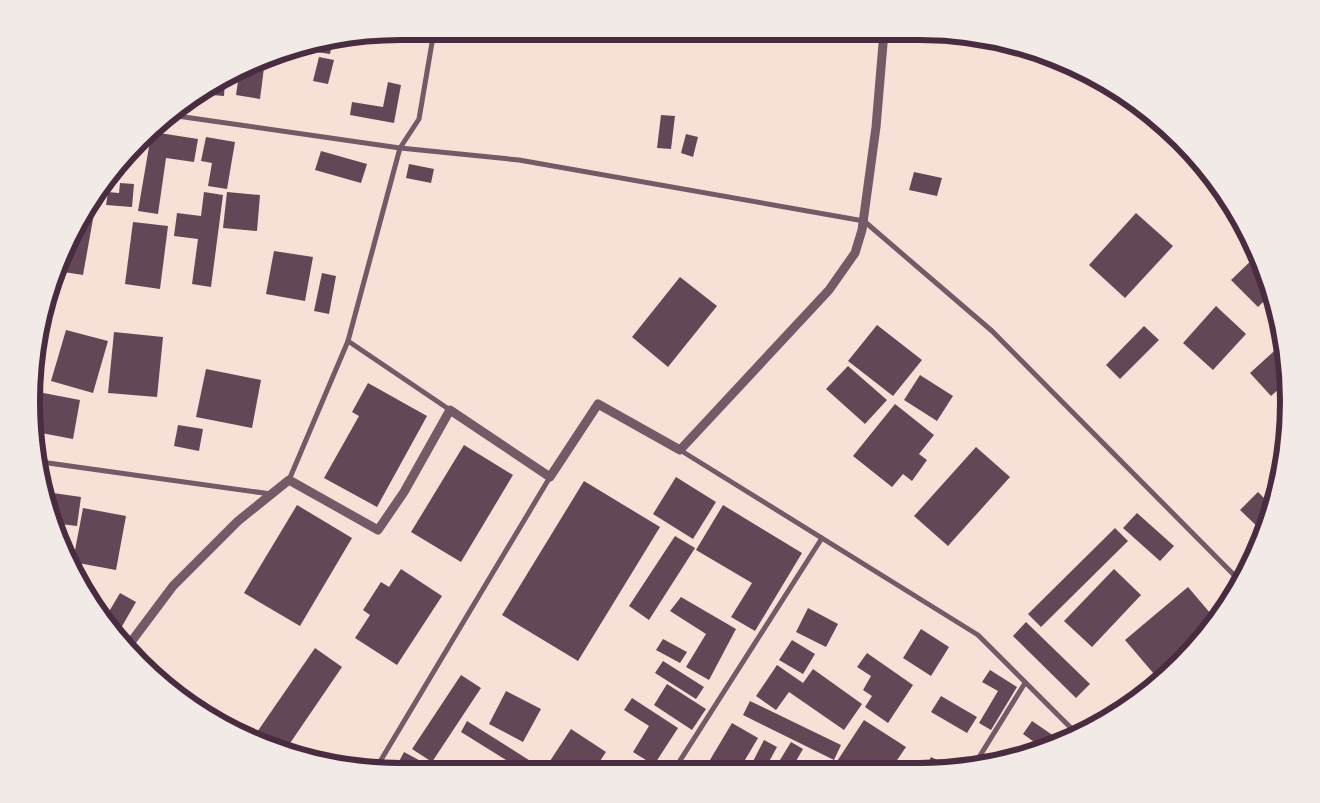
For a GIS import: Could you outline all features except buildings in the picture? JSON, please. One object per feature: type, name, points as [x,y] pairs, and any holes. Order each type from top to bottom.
[{"type":"street","points":[[131,641],[173,586],[238,521],[289,480],[348,341],[400,148],[419,119],[432,40]]},
{"type":"street","points":[[680,450],[829,290],[855,253],[864,220],[876,127],[883,40]]},
{"type":"street","points":[[179,116],[400,148],[519,160],[864,220],[992,331],[1235,576]]},
{"type":"street","points":[[348,341],[550,477]]},
{"type":"street","points":[[380,762],[550,477],[598,404],[680,450],[978,635],[1072,729]]},
{"type":"street","points":[[289,480],[378,530],[404,492],[450,410]]},
{"type":"street","points":[[45,463],[272,494]]},
{"type":"street","points":[[678,763],[822,538]]},
{"type":"street","points":[[979,758],[1025,683]]}]
